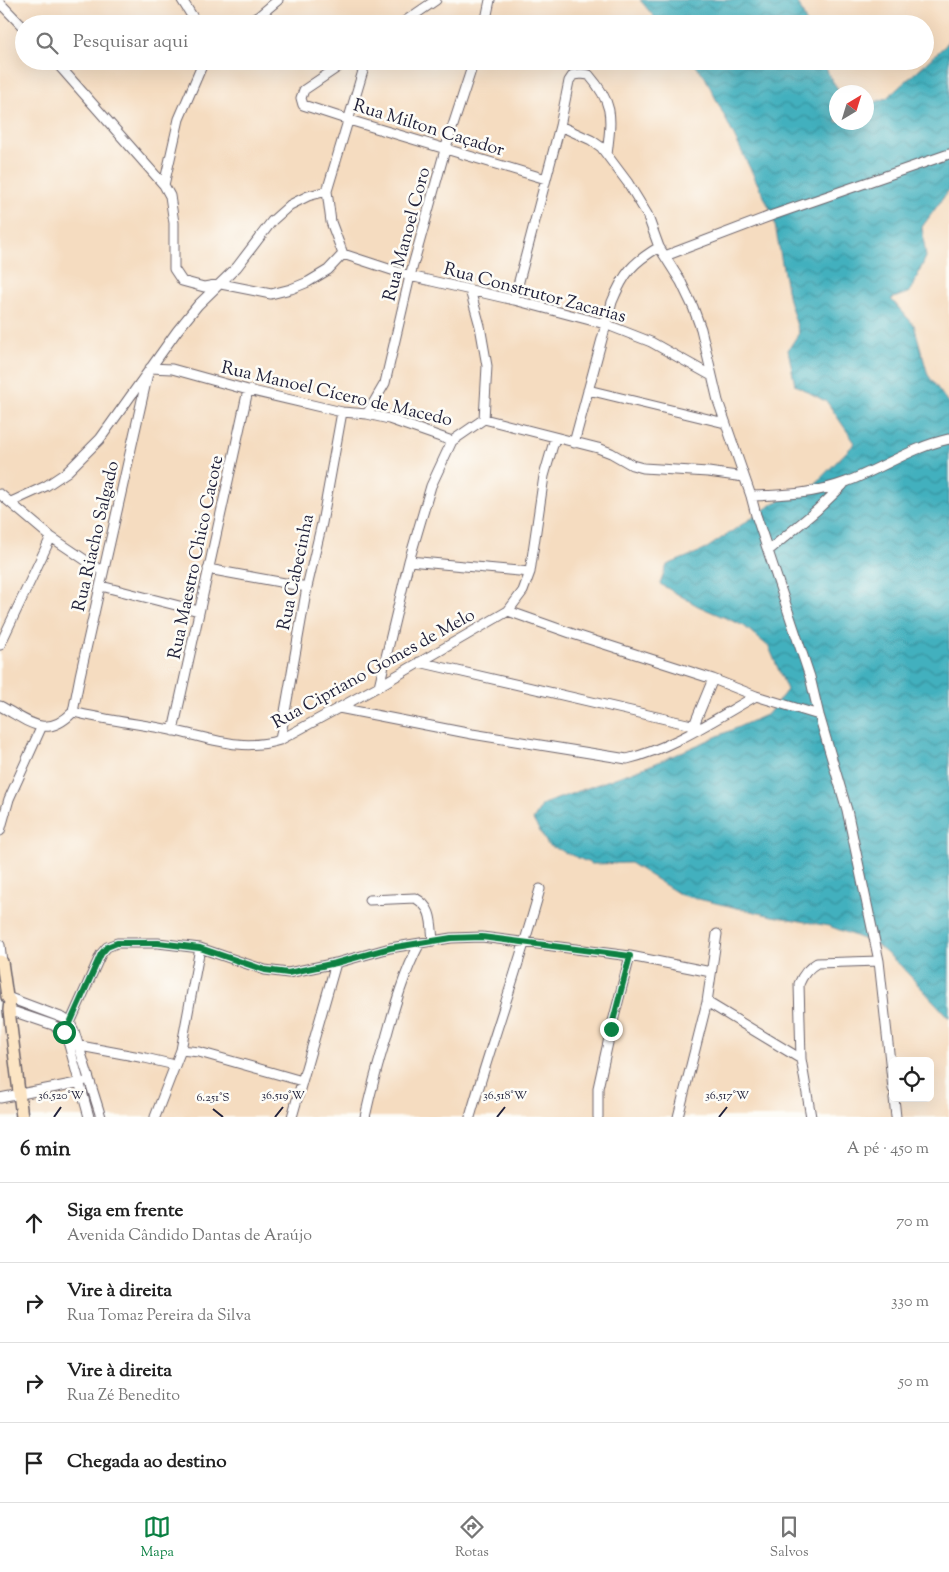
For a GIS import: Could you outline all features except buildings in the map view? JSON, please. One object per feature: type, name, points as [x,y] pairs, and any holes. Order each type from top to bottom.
[{"type":"street","points":[[182,0],[191,15]]},
{"type":"street","points":[[260,15],[278,0]]},
{"type":"street","points":[[414,15],[436,0]]},
{"type":"street","points":[[487,15],[490,0]]},
{"type":"street","points":[[0,2],[15,18]]},
{"type":"street","points":[[63,70],[164,185],[170,196],[174,223],[174,269],[182,281],[204,287],[221,284],[272,294],[308,282],[328,270],[343,254],[331,222],[327,191],[363,70]]},
{"type":"street","points":[[164,185],[179,119],[200,70]]},
{"type":"street","name":"Rua Milton Caçador","points":[[333,70],[304,90],[301,98],[303,105],[546,179]]},
{"type":"street","name":"Rua Manoel Coro","points":[[367,414],[385,383],[410,276],[471,70]]},
{"type":"street","points":[[514,300],[560,126],[569,81],[573,75],[589,75],[601,89],[609,107],[610,128],[607,155]]},
{"type":"street","points":[[560,126],[591,140],[601,147],[628,183],[647,214],[658,247],[694,307],[725,423],[810,677],[819,715],[848,810],[879,961],[890,1057]]},
{"type":"street","points":[[665,256],[773,215],[949,154]]},
{"type":"street","points":[[11,502],[46,486],[67,472],[100,439],[150,368],[198,305],[237,267],[272,221],[290,205],[308,196],[327,191]]},
{"type":"street","points":[[574,443],[605,324],[621,281],[630,268],[658,247]]},
{"type":"street","name":"Rua Construtor Zacarias","points":[[343,254],[410,276],[514,300],[605,324],[651,342],[712,376]]},
{"type":"street","points":[[470,290],[480,326],[487,366],[484,419],[611,453],[632,465],[643,468],[708,472],[744,477]]},
{"type":"street","name":"Rua Manoel Cícero de Macedo","points":[[150,368],[172,369],[248,390],[342,412],[367,414],[389,419],[452,441],[484,419]]},
{"type":"street","name":"Rua Riacho Salgado","points":[[73,712],[150,368]]},
{"type":"street","name":"Rua Maestro Chico Cacote","points":[[173,731],[248,390]]},
{"type":"street","points":[[588,390],[725,423]]},
{"type":"street","name":"Rua Cabecinha","points":[[280,740],[307,587],[322,523],[342,412]]},
{"type":"street","name":"Rua Cipriano Gomes de Melo","points":[[73,712],[231,744],[252,746],[280,740],[379,686],[508,611],[523,591],[530,572],[544,476],[555,438]]},
{"type":"street","points":[[751,496],[793,495],[828,488],[847,482],[913,450],[934,442],[949,439]]},
{"type":"street","points":[[379,686],[409,561],[431,486],[452,441]]},
{"type":"street","points":[[768,551],[847,482]]},
{"type":"street","points":[[0,494],[51,537],[103,572]]},
{"type":"street","points":[[0,645],[51,537]]},
{"type":"street","points":[[409,561],[530,572]]},
{"type":"street","points":[[208,569],[307,587]]},
{"type":"street","points":[[101,586],[199,612]]},
{"type":"street","points":[[508,611],[713,679],[756,696],[819,715]]},
{"type":"street","points":[[419,662],[697,726]]},
{"type":"street","points":[[697,726],[713,679]]},
{"type":"street","points":[[339,708],[472,734],[627,759],[658,748],[756,696]]},
{"type":"street","points":[[0,706],[41,728],[56,725],[73,712]]},
{"type":"street","points":[[0,831],[4,797],[41,728]]},
{"type":"street","points":[[470,1117],[486,1061],[526,942],[540,889]]},
{"type":"street","points":[[369,900],[415,898],[422,901],[429,910],[433,941]]},
{"type":"street","points":[[678,1117],[707,1002],[717,934]]},
{"type":"street","points":[[64,1032],[70,1023],[101,954],[107,947],[117,943],[158,943],[200,948],[265,970],[288,973],[336,963],[382,950],[451,938],[482,937],[630,956],[710,972]]},
{"type":"street","points":[[365,1117],[371,1089],[399,991],[420,943]]},
{"type":"street","points":[[0,945],[7,997],[10,1001],[6,1016],[22,1117]]},
{"type":"street","points":[[155,1117],[181,1050],[200,948]]},
{"type":"street","points":[[598,1117],[598,1088],[630,956]]},
{"type":"street","points":[[811,1117],[801,1059],[799,984],[803,975],[817,964],[879,961]]},
{"type":"street","points":[[292,1117],[336,963]]},
{"type":"street","points":[[7,997],[63,1018],[70,1023],[79,1045],[101,1117]]},
{"type":"street","points":[[707,1002],[801,1059]]},
{"type":"street","points":[[6,1016],[53,1025],[64,1032],[89,1117]]},
{"type":"street","points":[[69,1045],[79,1045],[175,1065]]},
{"type":"street","points":[[181,1050],[199,1052],[302,1080]]},
{"type":"street","points":[[0,1098],[90,1081]]},
{"type":"street","points":[[894,1102],[896,1117]]},
{"type":"water","points":[[640,0],[797,0],[803,15],[652,15]]},
{"type":"water","points":[[949,38],[949,190],[922,227],[926,257],[910,292],[891,299],[914,325],[928,375],[949,404],[949,1018],[900,965],[876,944],[829,926],[772,916],[681,895],[630,863],[592,864],[548,845],[533,820],[543,804],[654,764],[768,714],[787,690],[769,647],[744,626],[698,606],[660,584],[667,565],[704,550],[774,503],[813,486],[855,443],[827,402],[795,385],[788,350],[799,333],[789,300],[773,215],[705,77],[699,70],[827,70],[835,85],[829,85],[829,130],[874,130],[874,103],[887,98],[918,70],[934,70],[934,56],[946,45]]},
{"type":"route","points":[[64,1032],[70,1023],[101,954],[107,947],[117,943],[158,943],[200,948],[265,970],[288,973],[336,963],[390,948],[451,938],[482,937],[630,956],[611,1029]]}]
